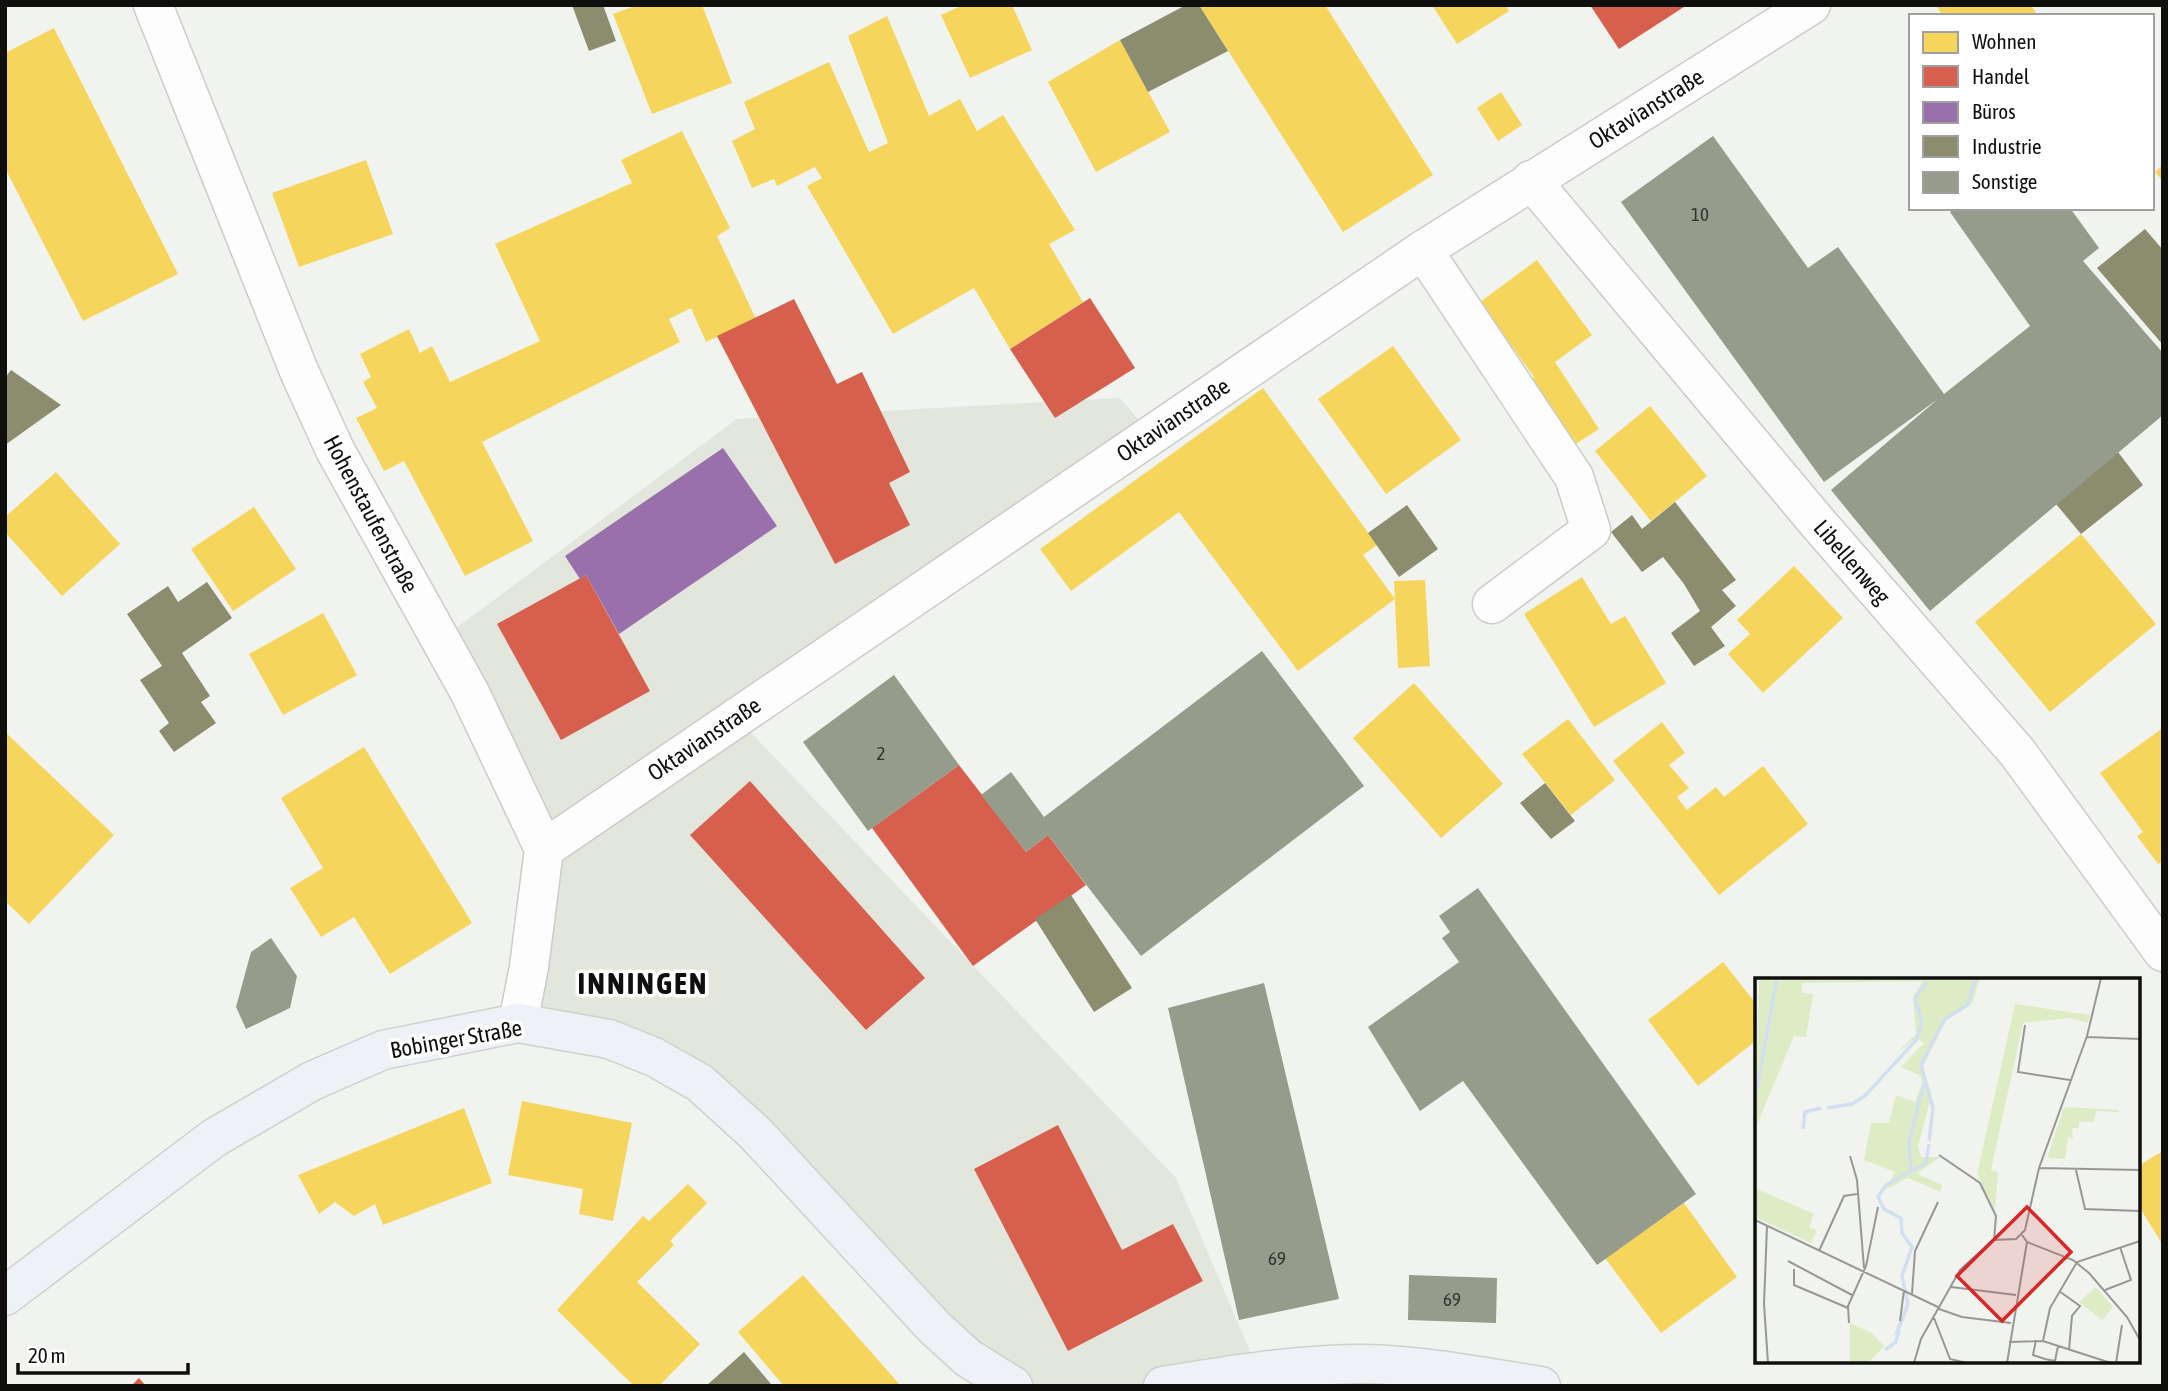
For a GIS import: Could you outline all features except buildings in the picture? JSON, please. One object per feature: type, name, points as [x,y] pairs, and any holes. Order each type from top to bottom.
[{"type":"main road","name":"Bobinger Straße","points":[[5,1296],[214,1138],[312,1081],[383,1050],[518,1023],[609,1039],[654,1056],[700,1083],[755,1133],[934,1327],[968,1358],[1011,1386]]},
{"type":"main road","points":[[1163,1386],[1258,1370],[1366,1364],[1452,1372],[1541,1386]]},
{"type":"street","name":"Hohenstaufenstraße","points":[[153,5],[299,371],[335,450],[470,693],[544,849]]},
{"type":"street","name":"Oktavianstraße","points":[[544,849],[1423,250],[1811,5]]},
{"type":"street","name":"Libellenweg","points":[[1531,180],[1817,522],[2017,752],[2163,952]]},
{"type":"street","points":[[1423,250],[1573,477],[1591,530],[1492,604]]},
{"type":"street","points":[[518,1023],[529,967],[544,849]]},
{"type":"shaded area","points":[[1120,398],[1151,434],[736,717],[1176,1178],[1258,1370],[1163,1386],[1013,1386],[700,1083],[518,1023],[544,849],[440,640],[737,419]]},
{"type":"district","name":"INNINGEN","points":[[643,984]]}]
